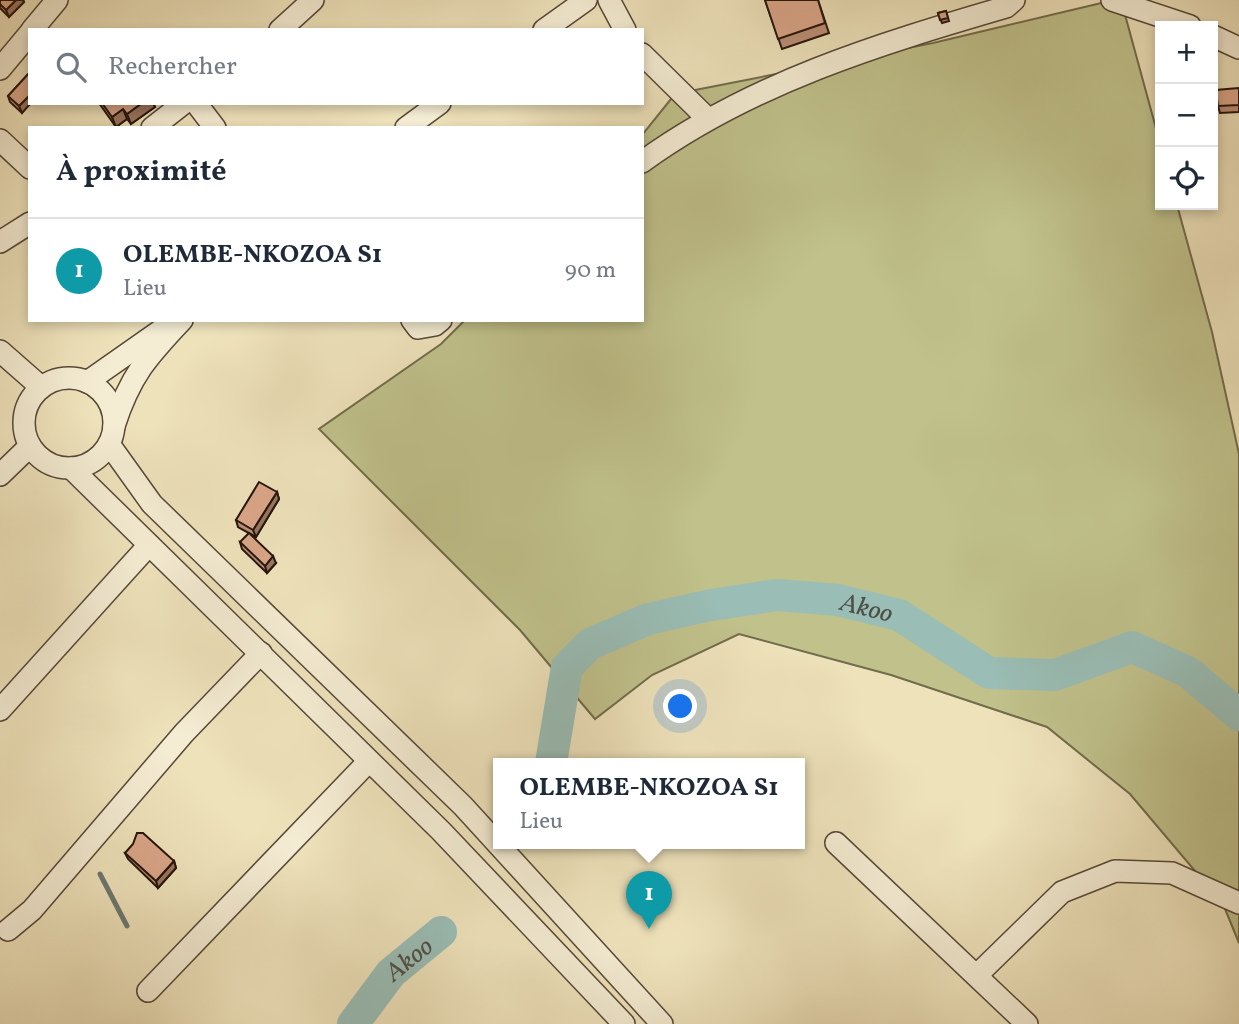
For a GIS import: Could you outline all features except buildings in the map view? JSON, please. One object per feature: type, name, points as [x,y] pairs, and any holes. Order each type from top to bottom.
[{"type":"street","points":[[34,28],[57,0]]},
{"type":"street","points":[[282,28],[313,0]]},
{"type":"street","points":[[547,28],[586,0]]},
{"type":"street","points":[[609,0],[624,28]]},
{"type":"street","points":[[644,161],[684,131],[757,94],[870,47],[1006,7],[1014,0]]},
{"type":"street","points":[[1112,0],[1175,21]]},
{"type":"street","points":[[0,69],[28,35]]},
{"type":"street","points":[[1218,38],[1239,48]]},
{"type":"street","points":[[644,56],[708,119]]},
{"type":"street","points":[[155,126],[181,105]]},
{"type":"street","points":[[197,105],[213,126]]},
{"type":"street","points":[[409,126],[437,105]]},
{"type":"street","points":[[0,140],[28,166]]},
{"type":"street","points":[[0,242],[28,224]]},
{"type":"street","points":[[87,382],[177,322]]},
{"type":"street","points":[[178,322],[138,370],[126,391],[111,436],[100,456],[86,465],[71,468],[48,463],[30,446],[24,421],[26,408],[41,387],[63,378],[87,382],[108,400],[111,436],[152,504],[464,806],[493,838]]},
{"type":"street","points":[[414,322],[418,328],[439,322]]},
{"type":"street","points":[[0,351],[41,387]]},
{"type":"street","points":[[0,475],[30,446]]},
{"type":"street","points":[[71,468],[505,897],[624,1024]]},
{"type":"street","points":[[0,710],[149,545]]},
{"type":"street","points":[[8,930],[32,910],[184,733],[261,653]]},
{"type":"street","points":[[148,990],[369,761]]},
{"type":"street","points":[[836,843],[1027,1024]]},
{"type":"street","points":[[503,849],[662,1024]]},
{"type":"street","points":[[977,975],[1062,892],[1115,871],[1172,873],[1239,903]]},
{"type":"green space","points":[[1121,0],[1155,125],[1155,210],[1178,210],[1212,332],[1239,454],[1239,943],[1223,904],[1130,794],[1047,727],[891,675],[739,634],[652,675],[595,719],[520,630],[319,429],[441,344],[463,322],[644,322],[644,133],[675,94],[933,43]]},
{"type":"waterway","name":"Akoo","points":[[552,758],[567,667],[590,644],[648,619],[711,605],[777,595],[838,600],[899,615],[989,673],[1055,675],[1132,647],[1188,672],[1239,715]]},
{"type":"waterway","points":[[100,874],[127,926]]},
{"type":"waterway","name":"Akoo","points":[[353,1024],[391,973],[441,932]]},
{"type":"place","name":"OLEMBE-NKOZOA S1","points":[[649,929]]}]
